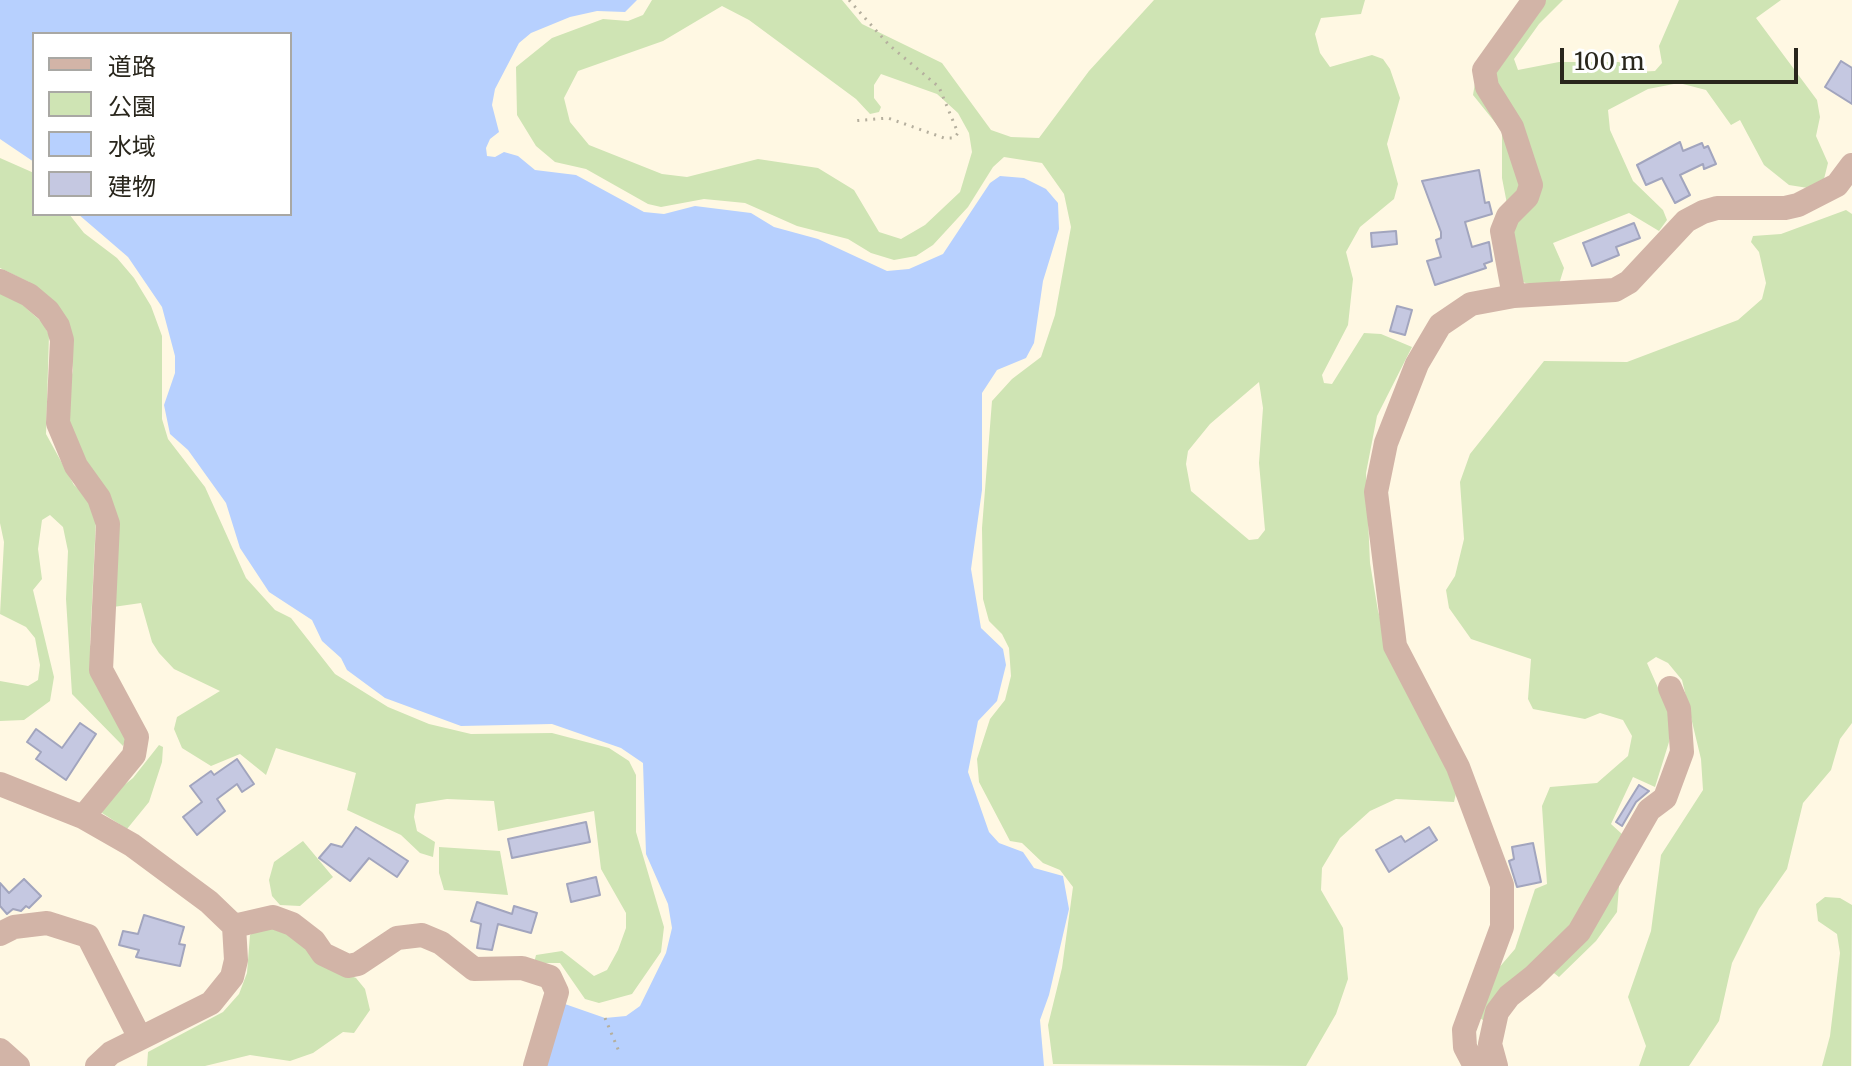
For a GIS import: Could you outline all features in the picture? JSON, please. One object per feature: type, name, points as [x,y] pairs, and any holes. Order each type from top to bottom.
[{"type":"street","points":[[1514,296],[1502,231],[1508,216],[1527,197],[1531,185],[1512,127],[1487,87],[1484,70],[1534,0]]},
{"type":"street","points":[[1475,1066],[1465,1047],[1464,1030],[1502,927],[1502,885],[1458,767],[1395,646],[1376,492],[1386,443],[1431,337],[1456,311],[1480,302],[1514,296],[1615,290],[1629,282],[1678,229],[1703,212],[1717,208],[1785,208],[1798,205],[1837,185],[1852,165]]},
{"type":"street","points":[[0,281],[29,295],[48,311],[58,326],[62,340],[58,423],[69,453],[99,498],[108,524],[101,670],[137,737],[134,755],[83,817]]},
{"type":"street","points":[[1496,1066],[1490,1044],[1497,1012],[1509,996],[1579,932],[1649,810],[1665,798],[1682,752],[1679,709],[1670,688]]},
{"type":"street","points":[[0,784],[83,817],[132,845],[217,908],[234,926],[236,960],[227,986],[211,1003],[111,1053],[97,1066]]},
{"type":"street","points":[[234,926],[273,917],[292,924],[314,941],[323,954],[348,966],[358,964],[397,938],[422,935],[441,943],[474,969],[522,968],[550,977],[557,992],[535,1066]]},
{"type":"street","points":[[0,934],[14,927],[47,923],[88,936],[140,1038]]},
{"type":"street","points":[[0,1050],[18,1066]]},
{"type":"path","points":[[849,0],[889,45],[939,87],[958,133],[954,138],[944,138],[888,118],[852,121]]},
{"type":"path","points":[[605,1018],[620,1054]]},
{"type":"green space","points":[[652,0],[842,0],[862,24],[942,63],[991,130],[1011,137],[1039,138],[1089,71],[1154,0],[1365,0],[1361,14],[1321,18],[1315,34],[1320,53],[1330,67],[1372,55],[1383,59],[1390,69],[1400,98],[1387,144],[1398,184],[1394,199],[1360,227],[1346,252],[1353,279],[1348,325],[1322,375],[1324,383],[1332,384],[1364,333],[1381,334],[1412,347],[1377,416],[1366,473],[1370,563],[1378,611],[1392,656],[1457,789],[1454,802],[1396,799],[1370,811],[1340,838],[1322,868],[1321,890],[1343,928],[1348,979],[1336,1014],[1306,1066],[1053,1064],[1048,1025],[1062,968],[1073,887],[1060,870],[1043,863],[1022,843],[1010,841],[979,782],[977,759],[990,719],[1005,700],[1011,676],[1009,648],[1002,634],[989,621],[983,599],[982,528],[992,401],[1012,379],[1041,357],[1055,315],[1071,227],[1064,194],[1042,163],[1004,157],[993,167],[968,207],[933,245],[916,256],[894,260],[871,253],[848,239],[797,226],[745,203],[704,199],[661,207],[648,204],[586,169],[555,162],[536,146],[517,115],[516,67],[552,38],[603,19],[628,21],[643,15]],"holes":[[[722,6],[749,20],[856,99],[870,114],[879,112],[881,107],[874,98],[874,85],[881,74],[937,94],[958,113],[969,133],[972,152],[960,192],[925,225],[901,239],[879,232],[854,190],[818,168],[758,159],[687,177],[662,174],[589,145],[570,122],[564,98],[578,71],[663,41]],[[1259,382],[1263,408],[1259,463],[1265,530],[1258,539],[1249,540],[1191,491],[1186,464],[1188,451],[1210,424]]]},
{"type":"green space","points":[[1545,0],[1563,0],[1539,24],[1514,59],[1518,70],[1559,62],[1619,62],[1636,72],[1655,71],[1662,63],[1659,46],[1679,0],[1781,0],[1756,18],[1817,100],[1820,117],[1816,136],[1828,163],[1824,179],[1808,188],[1789,185],[1764,165],[1740,120],[1731,125],[1706,90],[1679,83],[1648,89],[1608,110],[1610,130],[1633,181],[1663,210],[1667,220],[1659,231],[1629,213],[1553,243],[1564,268],[1559,284],[1545,288],[1522,282],[1502,178],[1502,131],[1473,95],[1476,77]]},
{"type":"green space","points":[[0,158],[32,172],[32,216],[71,216],[84,233],[117,258],[134,278],[151,306],[162,336],[162,419],[168,439],[205,487],[246,578],[275,610],[291,618],[335,674],[388,707],[429,724],[471,734],[552,733],[609,748],[629,761],[636,775],[636,832],[664,927],[661,952],[632,994],[599,1003],[585,999],[560,963],[534,963],[536,955],[562,951],[594,976],[607,970],[618,950],[626,928],[626,913],[601,869],[594,811],[498,831],[494,801],[447,799],[416,804],[414,817],[417,831],[435,842],[433,857],[420,853],[401,835],[347,810],[356,773],[276,748],[266,775],[240,754],[211,766],[182,748],[174,729],[177,717],[220,691],[174,669],[159,653],[152,642],[141,603],[113,607],[115,514],[80,452],[64,414],[73,370],[71,348],[29,282],[0,268]]},
{"type":"green space","points":[[1846,210],[1852,214],[1852,723],[1840,739],[1831,770],[1803,803],[1787,869],[1759,909],[1732,963],[1719,1021],[1689,1066],[1639,1066],[1646,1046],[1628,997],[1651,931],[1661,855],[1703,790],[1701,759],[1682,680],[1668,663],[1656,657],[1647,663],[1670,715],[1669,742],[1655,787],[1633,777],[1611,824],[1623,835],[1617,912],[1596,941],[1559,977],[1550,970],[1487,1023],[1480,1018],[1497,970],[1515,949],[1535,889],[1547,884],[1542,806],[1550,787],[1597,783],[1628,756],[1632,736],[1623,720],[1600,713],[1585,719],[1533,709],[1528,699],[1531,659],[1471,639],[1449,608],[1446,590],[1455,576],[1464,539],[1460,482],[1470,454],[1544,361],[1627,362],[1738,320],[1762,299],[1766,283],[1759,252],[1751,242],[1753,236],[1781,234]]},
{"type":"green space","points":[[0,292],[17,300],[43,323],[49,335],[46,434],[74,485],[88,497],[96,520],[90,644],[126,739],[123,746],[72,694],[66,599],[68,551],[63,527],[50,515],[42,520],[38,549],[42,579],[33,590],[54,677],[50,701],[24,720],[0,721],[0,681],[28,686],[38,680],[40,665],[35,638],[26,627],[0,614],[4,542],[0,523]]},
{"type":"green space","points":[[159,745],[163,747],[162,762],[149,802],[127,829],[102,813],[104,801],[133,778]]},
{"type":"green space","points":[[303,841],[333,877],[300,906],[280,905],[272,896],[269,880],[274,862]]},
{"type":"green space","points":[[439,847],[500,851],[508,895],[444,890],[439,873]]},
{"type":"green space","points":[[1825,897],[1840,898],[1852,905],[1851,1066],[1822,1066],[1830,1036],[1840,953],[1837,934],[1818,921],[1816,904]]},
{"type":"green space","points":[[258,928],[288,930],[337,970],[356,978],[365,989],[370,1010],[354,1033],[343,1032],[313,1053],[290,1061],[250,1055],[205,1066],[147,1066],[148,1052],[223,1012],[239,994],[247,973],[250,935]]},
{"type":"water","points":[[0,0],[637,0],[625,12],[597,11],[570,17],[531,33],[519,43],[495,89],[492,105],[499,132],[490,139],[487,156],[495,157],[504,152],[518,156],[535,170],[576,175],[644,212],[664,214],[695,206],[751,213],[774,227],[818,239],[887,271],[909,269],[943,254],[990,183],[1000,176],[1024,178],[1046,189],[1058,203],[1059,229],[1043,281],[1034,343],[1026,358],[997,370],[982,393],[982,490],[971,569],[981,628],[1003,649],[1006,665],[997,701],[978,721],[968,772],[989,832],[999,843],[1023,852],[1034,868],[1063,876],[1069,909],[1040,1020],[1044,1066],[544,1066],[562,1003],[605,1018],[626,1016],[640,1006],[666,953],[672,928],[668,904],[646,854],[643,763],[621,748],[552,724],[461,726],[385,698],[347,670],[341,658],[322,641],[312,620],[269,592],[240,548],[226,503],[188,450],[170,434],[164,405],[175,373],[175,356],[162,307],[128,257],[80,216],[292,216],[292,32],[32,32],[32,161],[0,139]]},
{"type":"building","points":[[1841,61],[1852,68],[1852,104],[1825,87]]},
{"type":"building","points":[[1680,142],[1683,151],[1702,143],[1704,148],[1708,146],[1716,164],[1704,169],[1703,164],[1680,175],[1690,195],[1675,203],[1662,178],[1646,185],[1637,165]]},
{"type":"building","points":[[1479,170],[1485,203],[1489,202],[1492,214],[1465,222],[1472,247],[1489,242],[1492,261],[1484,264],[1486,268],[1435,285],[1427,261],[1441,257],[1436,240],[1441,238],[1441,232],[1422,181]]},
{"type":"building","points":[[1634,223],[1640,238],[1616,247],[1619,255],[1592,266],[1583,243]]},
{"type":"building","points":[[1396,231],[1397,244],[1372,247],[1371,233]]},
{"type":"building","points":[[1397,306],[1412,310],[1405,335],[1390,331]]},
{"type":"building","points":[[80,723],[96,734],[66,780],[36,759],[41,752],[27,742],[36,729],[62,748]]},
{"type":"building","points":[[237,759],[254,784],[242,792],[237,784],[217,799],[225,811],[197,835],[183,817],[202,802],[190,786],[211,771],[214,775]]},
{"type":"building","points":[[1639,785],[1649,791],[1636,802],[1622,826],[1616,822]]},
{"type":"building","points":[[586,822],[590,842],[512,858],[508,839]]},
{"type":"building","points":[[356,827],[408,861],[397,877],[369,858],[350,881],[319,858],[331,844],[342,847]]},
{"type":"building","points":[[1429,827],[1437,840],[1389,872],[1376,850],[1401,836],[1405,842]]},
{"type":"building","points":[[1533,843],[1541,882],[1517,887],[1509,861],[1514,859],[1512,847]]},
{"type":"building","points":[[596,877],[600,895],[571,902],[567,884]]},
{"type":"building","points":[[24,879],[41,896],[29,908],[26,906],[21,911],[13,909],[7,914],[0,906],[0,883],[9,893]]},
{"type":"building","points":[[477,902],[512,914],[514,906],[537,913],[531,933],[498,924],[492,950],[477,948],[481,924],[471,921]]},
{"type":"building","points":[[144,915],[184,927],[179,944],[185,945],[180,966],[136,957],[139,950],[119,945],[123,931],[138,934]]}]
